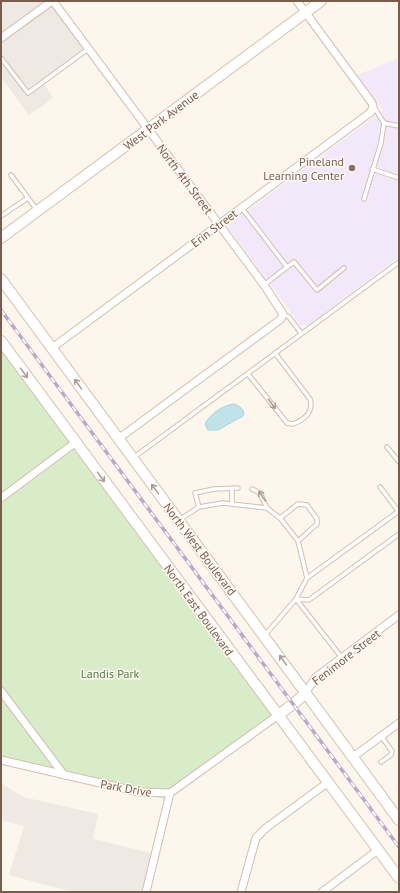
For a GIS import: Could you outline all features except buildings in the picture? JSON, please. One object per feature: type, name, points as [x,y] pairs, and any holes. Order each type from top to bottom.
[{"type":"main road","name":"West Park Avenue","points":[[1,238],[321,1]]},
{"type":"main road","name":"North West Boulevard","points":[[1,279],[398,818]]},
{"type":"main road","name":"North East Boulevard","points":[[1,341],[277,716],[399,878]]},
{"type":"main road","name":"Fenimore Street","points":[[277,716],[306,692]]},
{"type":"street","points":[[1,38],[52,1]]},
{"type":"street","name":"North 4th Street","points":[[52,1],[264,284],[283,314]]},
{"type":"street","points":[[296,1],[373,106]]},
{"type":"street","name":"Erin Street","points":[[52,348],[371,112],[373,106]]},
{"type":"street","points":[[118,439],[281,319],[283,314]]},
{"type":"street","points":[[1,498],[76,442]]},
{"type":"street","name":"Fenimore Street","points":[[306,692],[316,677],[399,615]]},
{"type":"street","points":[[1,691],[64,775]]},
{"type":"street","points":[[146,892],[170,793],[277,716]]},
{"type":"street","points":[[353,757],[399,723]]},
{"type":"street","name":"Park Drive","points":[[1,760],[139,792],[170,793]]},
{"type":"street","points":[[241,892],[256,838],[266,828],[327,782]]},
{"type":"street","points":[[322,892],[378,850]]},
{"type":"lane","points":[[1,58],[28,93],[88,49]]},
{"type":"lane","points":[[364,199],[380,143],[384,123],[373,106]]},
{"type":"lane","points":[[384,123],[399,126]]},
{"type":"lane","points":[[372,169],[399,178]]},
{"type":"lane","points":[[11,175],[38,211]]},
{"type":"lane","points":[[1,216],[28,198]]},
{"type":"lane","points":[[241,208],[287,267]]},
{"type":"lane","points":[[264,284],[294,262],[317,290],[344,268]]},
{"type":"lane","points":[[133,458],[399,262]]},
{"type":"lane","points":[[283,314],[289,317],[301,333]]},
{"type":"lane","points":[[248,374],[288,423],[293,424],[305,417],[311,411],[312,404],[310,399],[275,353]]},
{"type":"lane","points":[[387,447],[399,462]]},
{"type":"lane","points":[[265,636],[296,599],[307,578],[399,511],[380,487]]},
{"type":"lane","points":[[232,488],[232,503]]},
{"type":"lane","points":[[199,507],[195,493],[238,488]]},
{"type":"lane","points":[[252,489],[260,493],[267,508],[280,518],[298,541],[307,578]]},
{"type":"lane","points":[[178,521],[199,507],[232,503],[267,508]]},
{"type":"lane","points":[[280,518],[298,504],[303,503],[307,505],[317,519],[317,524],[298,541]]},
{"type":"lane","points":[[296,599],[310,600],[399,534]]},
{"type":"lane","points":[[296,599],[342,658]]},
{"type":"lane","points":[[381,736],[392,751],[391,755],[381,762]]},
{"type":"shaded area","points":[[1,1],[53,1],[90,50],[44,84],[53,98],[29,115],[1,77]]},
{"type":"shaded area","name":"Pineland Learning Center","points":[[399,58],[399,257],[307,326],[300,325],[227,226],[383,110],[357,75]]},
{"type":"shaded area","points":[[1,783],[23,797],[98,814],[93,839],[155,854],[146,892],[72,892],[9,875],[24,826],[1,820]]},
{"type":"green space","name":"Landis Park","points":[[1,341],[277,716],[196,774],[169,800],[1,760]]},
{"type":"water","points":[[234,404],[243,410],[243,416],[218,430],[208,430],[205,424],[213,414],[221,408]]},
{"type":"railway","points":[[1,310],[399,847]]},
{"type":"place","name":"Pineland Learning Center","points":[[352,168]]}]
